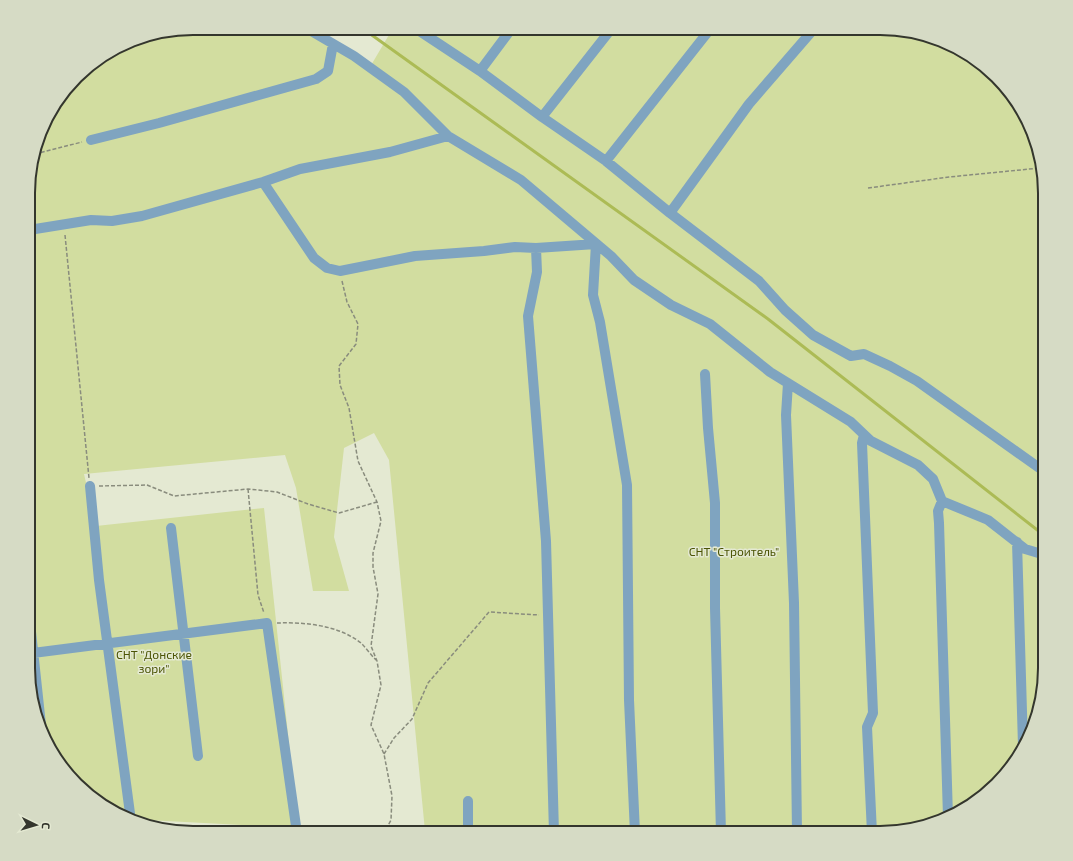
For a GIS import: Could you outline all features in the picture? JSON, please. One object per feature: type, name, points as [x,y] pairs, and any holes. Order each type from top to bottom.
[{"type":"lane","points":[[318,35],[354,56],[404,92],[448,136],[521,180],[611,256],[634,280],[671,305],[710,324],[770,372],[851,422],[871,441],[918,465],[933,479],[942,501],[938,511],[938,523],[948,811]]},
{"type":"lane","points":[[426,35],[480,71],[542,117],[606,161],[670,213],[760,281],[785,310],[813,335],[851,356],[864,354],[917,381],[1038,467]]},
{"type":"lane","points":[[480,71],[507,35]]},
{"type":"lane","points":[[542,117],[606,35]]},
{"type":"lane","points":[[606,161],[705,35]]},
{"type":"lane","points":[[670,213],[749,104],[809,35]]},
{"type":"lane","points":[[91,140],[159,123],[316,79],[328,71],[333,44]]},
{"type":"lane","points":[[35,229],[91,220],[112,221],[142,216],[263,182],[300,169],[390,152],[448,136]]},
{"type":"lane","points":[[263,182],[314,258],[327,268],[340,271],[415,256],[484,251],[515,247],[536,248],[596,244]]},
{"type":"lane","points":[[596,244],[593,295],[600,322],[626,484],[629,700],[635,826]]},
{"type":"lane","points":[[536,248],[537,272],[528,316],[543,482],[549,616],[554,826]]},
{"type":"lane","points":[[705,374],[715,503],[715,608],[721,826]]},
{"type":"lane","points":[[788,383],[786,415],[793,588],[797,826]]},
{"type":"lane","points":[[864,435],[862,443],[873,712],[867,727],[872,826]]},
{"type":"lane","points":[[90,486],[107,643],[130,813]]},
{"type":"lane","points":[[942,501],[988,520],[1024,548],[1038,553]]},
{"type":"lane","points":[[171,528],[198,756]]},
{"type":"lane","points":[[1017,542],[1023,736]]},
{"type":"lane","points":[[35,653],[267,623],[296,826]]},
{"type":"lane","points":[[35,663],[39,704]]},
{"type":"lane","points":[[468,801],[468,826]]},
{"type":"path","points":[[40,153],[91,140]]},
{"type":"path","points":[[868,188],[949,177],[1036,168]]},
{"type":"path","points":[[64,225],[90,486],[147,485],[174,496],[248,489],[277,492],[308,504],[339,513],[377,502]]},
{"type":"path","points":[[340,271],[347,302],[358,324],[356,344],[339,366],[340,386],[348,408],[358,461],[377,502],[381,521],[373,553],[373,567],[378,594],[371,646],[377,661],[380,685],[371,726],[384,754],[392,796],[392,820],[388,826]]},
{"type":"path","points":[[248,489],[258,595],[267,623],[305,622],[334,630],[361,643],[377,661]]},
{"type":"path","points":[[384,754],[394,738],[412,719],[428,683],[489,612],[549,616]]},
{"type":"green space","name":"СНТ \"Строитель\"","points":[[183,35],[320,35],[370,67],[389,35],[890,35],[921,40],[950,51],[968,62],[992,81],[1011,105],[1022,123],[1033,152],[1038,183],[1038,678],[1033,709],[1022,738],[1011,756],[992,780],[968,799],[950,810],[921,821],[890,826],[425,826],[389,460],[374,433],[344,448],[334,537],[349,591],[313,591],[296,488],[285,455],[84,474],[96,526],[264,508],[298,826],[260,826],[149,820],[123,810],[89,787],[74,772],[51,738],[40,709],[35,678],[35,183],[40,152],[51,123],[62,105],[81,81],[105,62],[123,51],[152,40]]},
{"type":"waterway","points":[[372,35],[768,319],[1038,531]]},
{"type":"park label","name":"СНТ \"Донские зори\"","points":[[154,661]]}]
